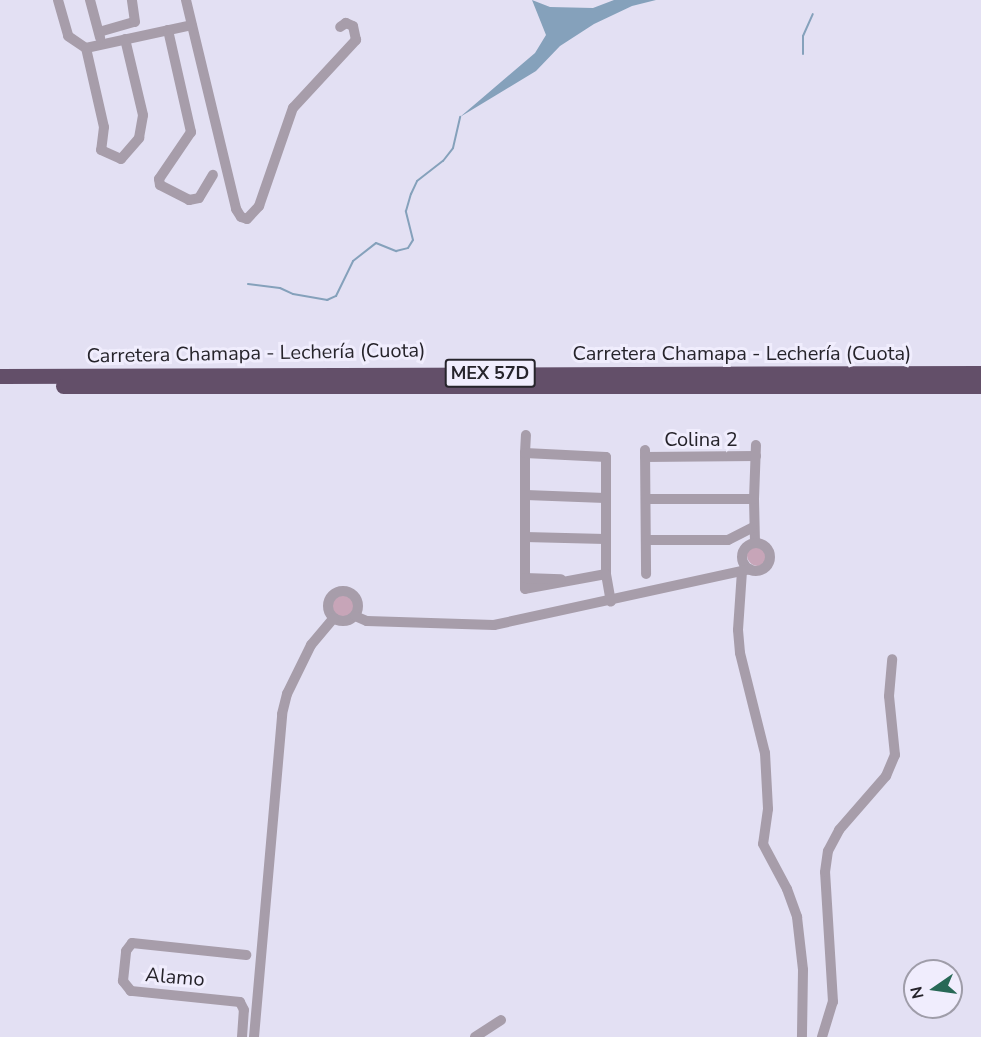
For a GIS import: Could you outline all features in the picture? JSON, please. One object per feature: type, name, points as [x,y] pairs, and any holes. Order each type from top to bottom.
[{"type":"highway","name":"Carretera Chamapa - Lechería (Cuota)","points":[[0,376],[981,374]]},
{"type":"highway","name":"Carretera Chamapa - Lechería (Cuota)","points":[[0,386],[981,386]]},
{"type":"street","points":[[58,0],[68,36],[87,48],[192,25]]},
{"type":"street","points":[[90,0],[102,45]]},
{"type":"street","points":[[99,33],[135,22],[132,0]]},
{"type":"street","points":[[186,0],[236,209],[241,217],[248,219],[259,206],[293,108],[356,40],[353,26],[346,23],[340,27]]},
{"type":"street","points":[[168,30],[191,132],[159,179],[160,185],[189,200],[199,198],[213,175]]},
{"type":"street","points":[[87,48],[104,127],[101,150],[121,159],[139,138],[143,115],[124,39]]},
{"type":"street","points":[[525,435],[524,588],[606,574]]},
{"type":"street","name":"Colina 2","points":[[646,574],[645,453],[756,451],[752,545]]},
{"type":"street","points":[[525,453],[606,452],[606,574],[611,602]]},
{"type":"street","points":[[526,495],[605,498]]},
{"type":"street","points":[[646,499],[754,499]]},
{"type":"street","points":[[646,540],[728,540],[752,528]]},
{"type":"street","points":[[355,616],[367,621],[494,625],[611,602],[746,570],[761,570],[770,559],[765,546],[752,545],[740,535]]},
{"type":"street","points":[[525,537],[605,539]]},
{"type":"street","points":[[752,545],[743,558],[746,570],[738,630],[765,753],[768,809],[763,844],[787,889],[796,917],[803,970],[802,1037]]},
{"type":"street","points":[[341,590],[357,598],[355,616],[349,620],[334,618],[328,602],[341,590]]},
{"type":"street","points":[[254,1037],[282,714],[287,694],[311,645],[334,618]]},
{"type":"street","points":[[822,1037],[833,1002],[825,872],[828,851],[839,830],[886,776],[895,755],[889,696],[892,659]]},
{"type":"street","name":"Alamo","points":[[243,1037],[244,1010],[240,1002],[131,991],[123,981],[126,951],[132,943],[246,955]]},
{"type":"street","points":[[475,1037],[501,1020]]},
{"type":"shaded area","points":[[758,544],[766,547],[769,555],[766,563],[758,566],[750,563],[747,555],[750,547]]},
{"type":"shaded area","points":[[343,595],[351,598],[354,606],[351,614],[343,617],[335,614],[332,606],[335,598]]},
{"type":"water","points":[[532,0],[550,7],[593,8],[614,0],[656,0],[632,6],[594,24],[560,46],[536,71],[460,117],[535,53],[546,35]]},
{"type":"waterway","points":[[803,54],[803,36],[813,14]]},
{"type":"waterway","points":[[248,284],[280,288],[293,294],[327,300],[336,296],[353,261],[376,243],[396,251],[408,248],[413,240],[406,211],[411,194],[417,181],[443,161],[453,148],[460,117]]}]
